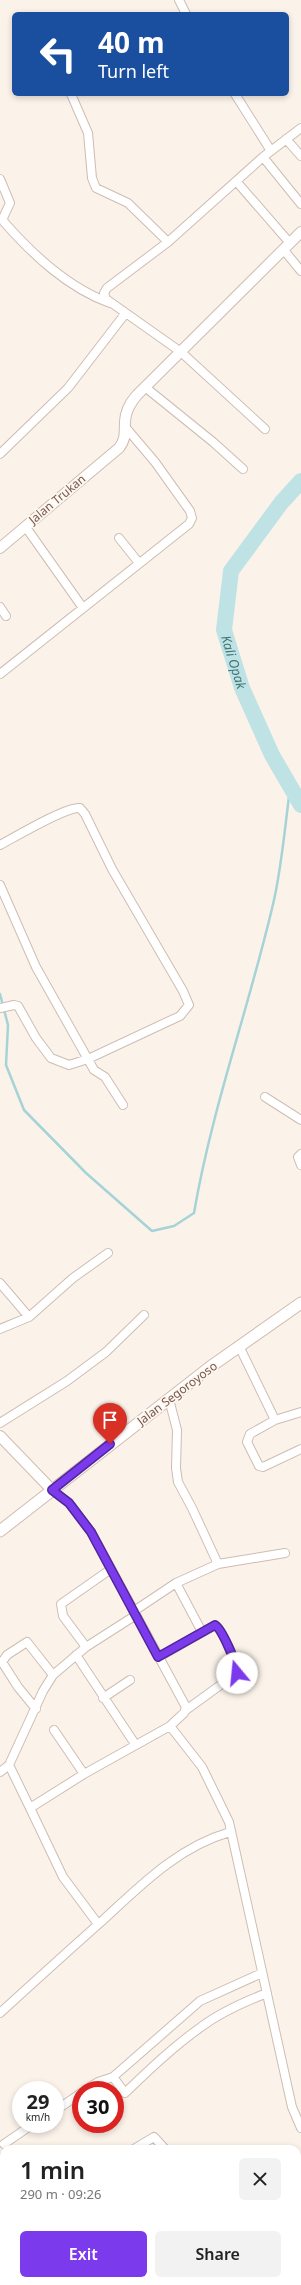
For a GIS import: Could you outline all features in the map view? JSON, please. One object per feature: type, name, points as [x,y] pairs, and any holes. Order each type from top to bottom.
[{"type":"main road","name":"Jalan Segoroyoso","points":[[0,1531],[169,1398],[239,1346],[301,1303]]},
{"type":"street","points":[[179,0],[185,12]]},
{"type":"street","points":[[72,96],[88,133],[92,178],[96,188],[128,204],[168,242]]},
{"type":"street","points":[[236,96],[270,151]]},
{"type":"street","points":[[265,429],[182,352],[112,304],[106,299],[104,293],[107,288],[168,242],[270,151],[301,128]]},
{"type":"street","points":[[286,139],[301,156]]},
{"type":"street","points":[[264,157],[301,204]]},
{"type":"street","points":[[0,179],[10,203],[2,221],[42,261],[93,296],[112,304]]},
{"type":"street","points":[[236,181],[286,245],[301,271]]},
{"type":"street","points":[[0,674],[189,524],[192,518],[190,511],[155,462],[126,429],[126,416],[129,405],[286,245],[301,232]]},
{"type":"street","points":[[0,454],[68,388],[126,314]]},
{"type":"street","points":[[145,387],[213,442],[243,469]]},
{"type":"street","name":"Jalan Trukan","points":[[1,544],[115,452],[122,444],[126,429]]},
{"type":"street","points":[[25,526],[83,608]]},
{"type":"street","points":[[120,538],[139,563]]},
{"type":"street","points":[[0,607],[6,616]]},
{"type":"street","points":[[0,844],[61,813],[75,807],[80,808],[85,814],[112,869],[183,991],[189,1005],[180,1016],[88,1059],[69,1065],[51,1058],[36,1038],[22,1009],[14,1004],[0,1008]]},
{"type":"street","points":[[0,885],[36,967],[95,1072],[105,1077],[123,1105]]},
{"type":"street","points":[[265,1097],[301,1120]]},
{"type":"street","points":[[301,1154],[298,1157],[301,1165]]},
{"type":"street","points":[[0,1329],[29,1317],[74,1278],[108,1253]]},
{"type":"street","points":[[0,1284],[29,1317]]},
{"type":"street","points":[[0,1423],[67,1380],[106,1352],[144,1315]]},
{"type":"street","points":[[239,1346],[275,1420]]},
{"type":"street","points":[[169,1398],[177,1430],[176,1468],[178,1482],[218,1564]]},
{"type":"street","points":[[301,1412],[275,1420],[250,1434],[247,1442],[259,1466],[263,1467],[301,1449]]},
{"type":"street","points":[[0,1436],[52,1490],[69,1503],[91,1532],[186,1710]]},
{"type":"street","points":[[0,1772],[9,1766],[43,1691],[53,1675],[86,1647],[176,1583],[218,1564],[285,1553]]},
{"type":"street","points":[[86,1647],[63,1616],[61,1604],[111,1569]]},
{"type":"street","points":[[176,1583],[202,1632]]},
{"type":"street","points":[[30,1808],[135,1744],[170,1726],[186,1710],[237,1673],[236,1666],[218,1627],[215,1625],[158,1657]]},
{"type":"street","points":[[36,1709],[2,1662],[7,1655],[27,1642],[53,1675]]},
{"type":"street","points":[[76,1655],[103,1698],[135,1744]]},
{"type":"street","points":[[103,1698],[130,1680]]},
{"type":"street","points":[[170,1726],[202,1767],[225,1812],[292,2108],[301,2128]]},
{"type":"street","points":[[54,1730],[84,1774]]},
{"type":"street","points":[[9,1766],[63,1877],[98,1924]]},
{"type":"street","points":[[0,2013],[144,1882],[185,1850],[208,1838],[230,1832]]},
{"type":"street","points":[[101,2081],[113,2077],[200,2001],[262,1973]]},
{"type":"street","points":[[113,2077],[125,2093],[164,2056],[201,2026],[242,2003],[267,1993]]},
{"type":"street","points":[[4,2145],[21,2133]]},
{"type":"street","points":[[141,2145],[154,2137],[161,2145]]},
{"type":"waterway","name":"Kali Opak","points":[[301,481],[281,503],[231,571],[224,630],[242,688],[272,755],[301,805]]},
{"type":"waterway","points":[[0,994],[8,1025],[6,1065],[24,1110],[86,1173],[152,1231],[174,1226],[194,1213],[211,1134],[274,900],[290,789]]},
{"type":"route","points":[[110,1444],[52,1490],[69,1503],[91,1532],[158,1657],[215,1625],[220,1630],[236,1666],[237,1673]]}]
